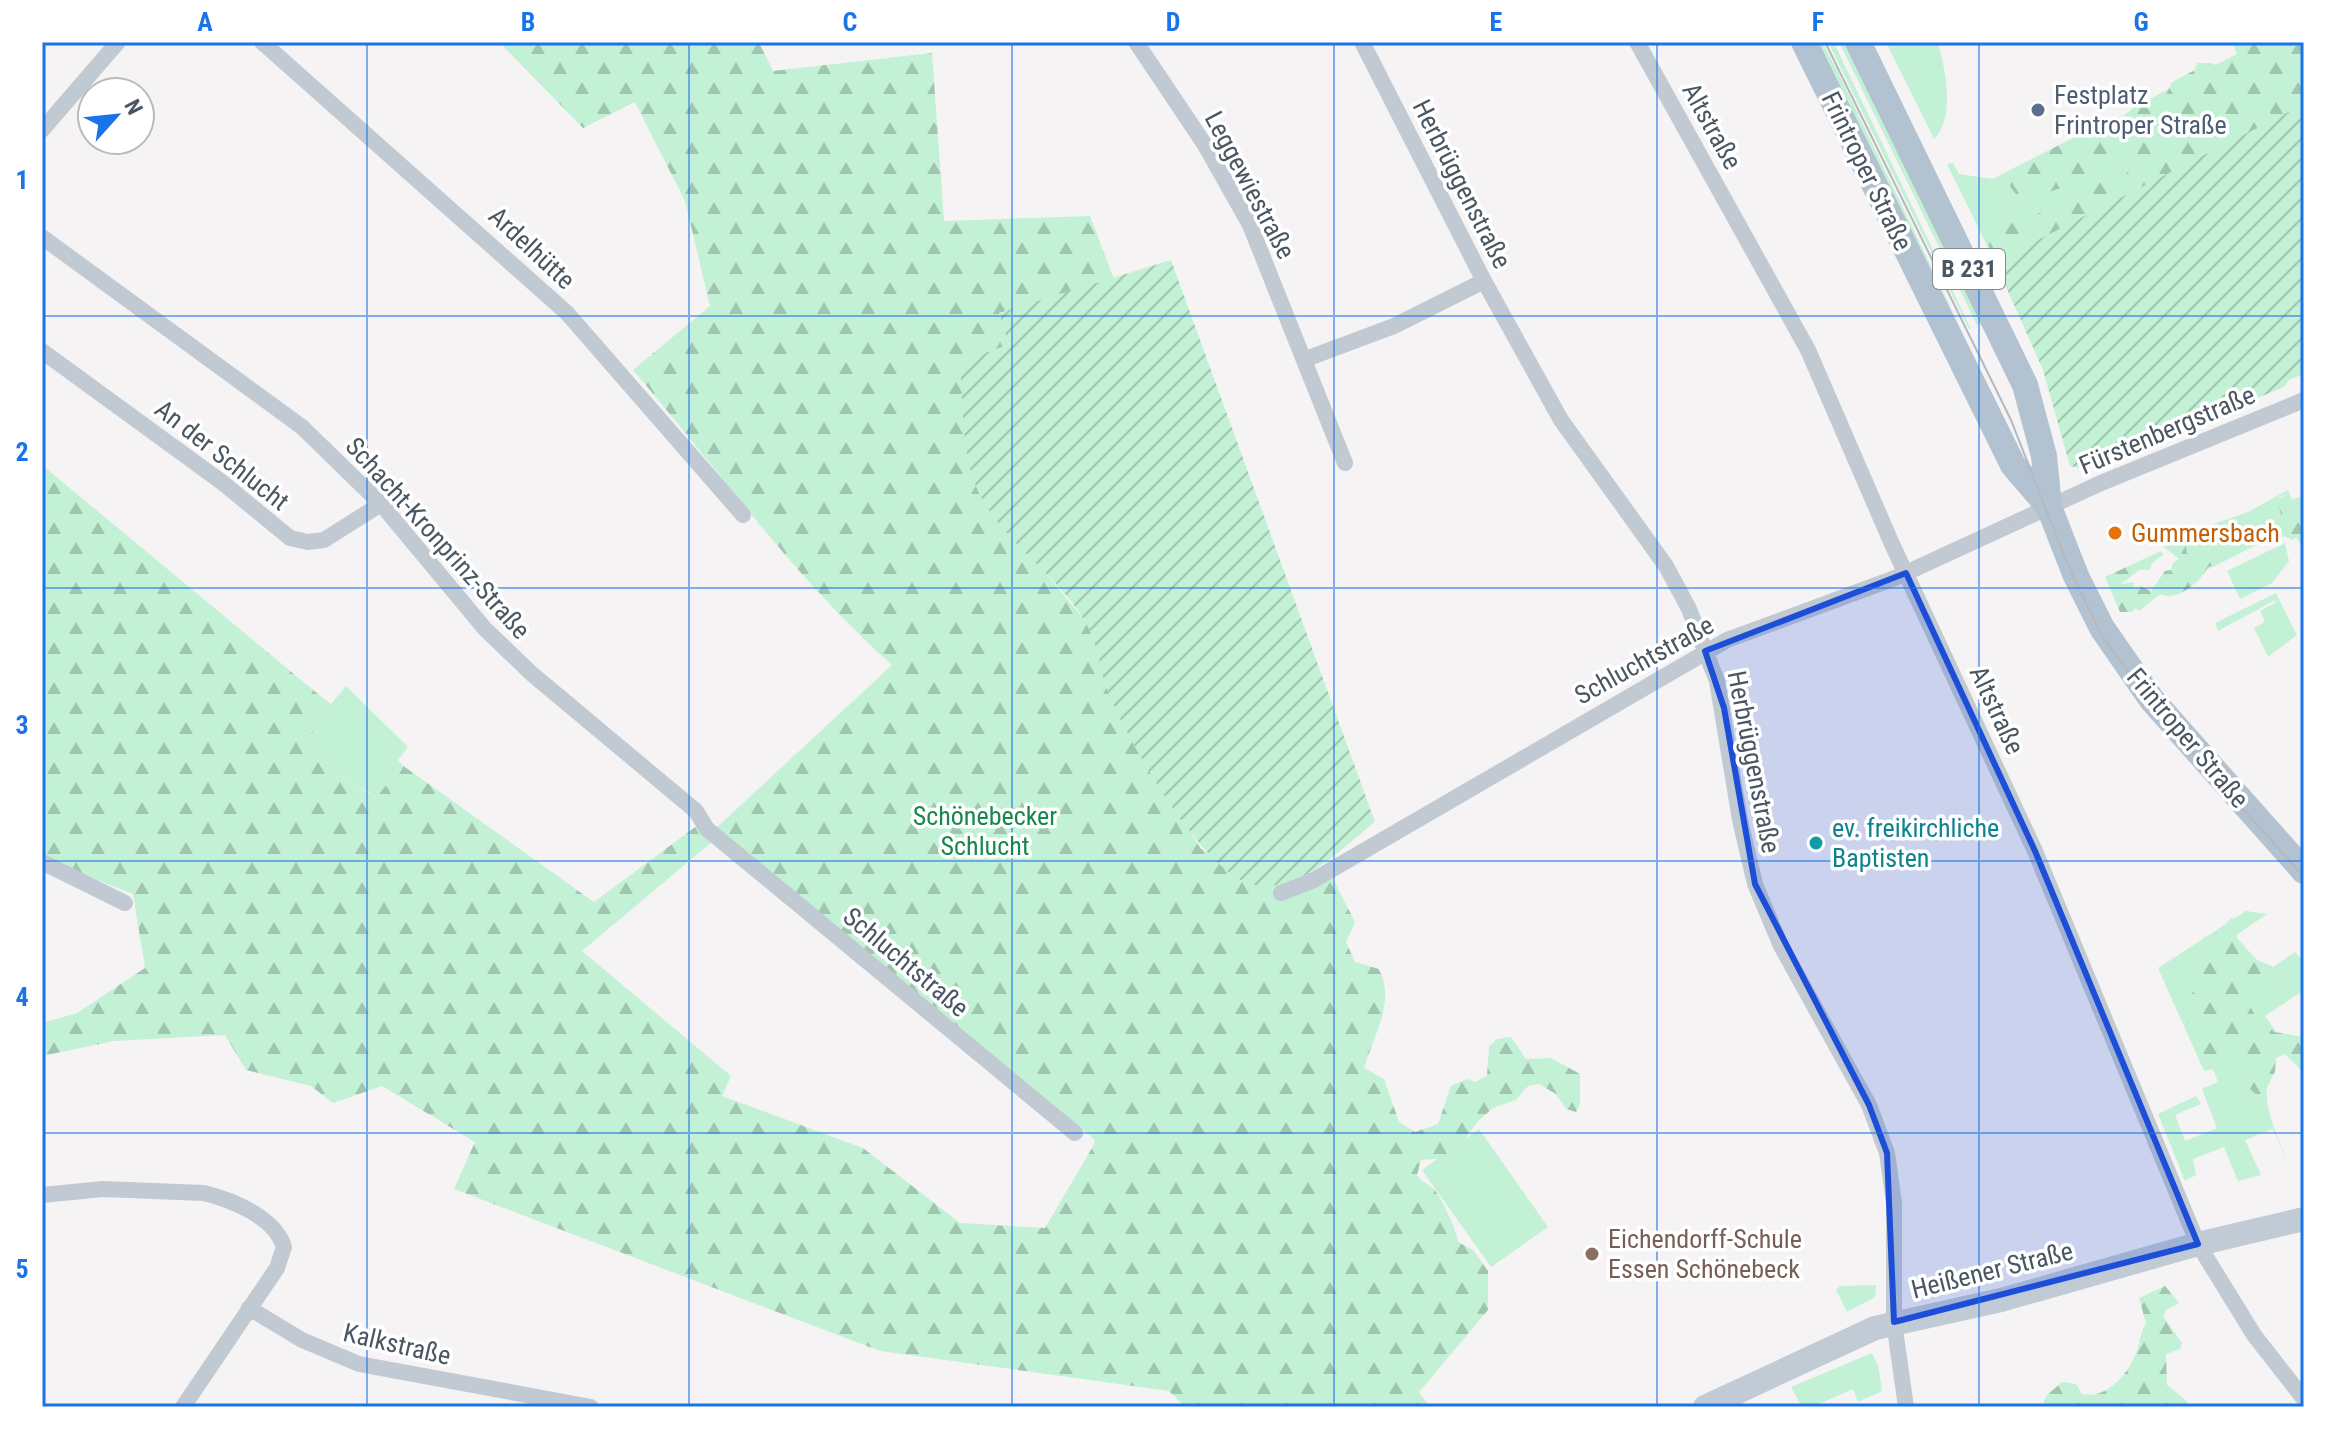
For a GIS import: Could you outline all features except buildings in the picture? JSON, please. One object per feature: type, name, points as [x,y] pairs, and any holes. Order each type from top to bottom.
[{"type":"main road","name":"Frintroper Straße","points":[[1804,42],[2013,465],[2049,507]]},
{"type":"main road","name":"Frintroper Straße","points":[[1858,42],[2025,385],[2044,456],[2049,507],[2086,599],[2118,654],[2169,720],[2304,871]]},
{"type":"street","points":[[42,130],[118,42]]},
{"type":"street","name":"Ardelhütte","points":[[262,42],[567,313],[743,515]]},
{"type":"street","name":"Leggewiestraße","points":[[1136,42],[1205,145],[1250,225],[1345,463]]},
{"type":"street","name":"Herbrüggenstraße","points":[[1362,42],[1484,281],[1561,420],[1666,566],[1689,609],[1724,708],[1740,820],[1755,884],[1781,946],[1869,1105],[1887,1153],[1894,1203],[1894,1322],[1906,1407]]},
{"type":"street","name":"Altstraße","points":[[1637,42],[1808,350],[1906,573],[2035,851],[2198,1244],[2248,1326],[2304,1399]]},
{"type":"street","name":"Schacht-Kronprinz-Straße","points":[[42,237],[302,427],[381,504],[485,629],[532,674],[696,811],[707,829]]},
{"type":"street","points":[[1306,359],[1394,326],[1484,281]]},
{"type":"street","name":"An der Schlucht","points":[[42,351],[223,483],[290,538],[308,542],[324,540],[381,504]]},
{"type":"street","name":"Fürstenbergstraße","points":[[2049,507],[2304,400]]},
{"type":"street","name":"Schluchtstraße","points":[[1281,893],[1312,881],[1705,651],[1906,573],[2049,507]]},
{"type":"street","name":"Schluchtstraße","points":[[707,829],[1075,1133]]},
{"type":"street","points":[[42,862],[125,903]]},
{"type":"street","points":[[42,1195],[103,1189],[204,1193],[271,1225],[284,1247],[277,1268],[183,1407]]},
{"type":"street","name":"Heißener Straße","points":[[1705,1407],[1830,1346],[1894,1322],[2001,1300],[2198,1244],[2304,1219]]},
{"type":"street","name":"Kalkstraße","points":[[249,1308],[302,1340],[359,1364],[591,1407]]},
{"type":"highlighted area","points":[[1906,573],[2035,851],[2198,1244],[1894,1322],[1887,1153],[1869,1105],[1755,884],[1724,708],[1705,651]]},
{"type":"green space","name":"Schönebecker Schlucht","points":[[499,42],[759,42],[773,71],[932,53],[944,221],[1090,216],[1114,279],[999,313],[1009,345],[960,361],[970,467],[978,491],[1086,622],[1098,649],[1108,692],[1162,789],[1201,849],[1264,886],[1308,873],[1333,879],[1355,922],[1346,942],[1355,962],[1379,969],[1384,982],[1384,1007],[1364,1068],[1384,1079],[1399,1122],[1415,1132],[1438,1124],[1451,1086],[1467,1079],[1475,1082],[1487,1076],[1489,1046],[1497,1039],[1511,1037],[1526,1059],[1551,1058],[1580,1074],[1580,1104],[1576,1112],[1566,1109],[1556,1094],[1539,1084],[1528,1086],[1516,1100],[1493,1108],[1477,1122],[1455,1153],[1444,1158],[1421,1160],[1417,1175],[1440,1197],[1458,1242],[1473,1250],[1488,1271],[1488,1310],[1419,1392],[1430,1407],[1185,1407],[1169,1391],[880,1351],[454,1189],[475,1142],[382,1086],[333,1103],[311,1086],[246,1070],[225,1035],[114,1041],[42,1056],[42,1023],[77,1013],[145,968],[133,894],[42,858],[42,465],[324,699],[311,737],[333,771],[376,798],[402,765],[594,902],[698,825],[713,841],[582,951],[731,1076],[722,1096],[863,1148],[960,1223],[1045,1228],[1092,1148],[1095,1140],[714,830],[892,665],[789,560],[633,370],[710,306],[685,201],[635,102],[583,128]]},
{"type":"green space","points":[[1816,42],[1822,42],[1836,68],[1963,333]]},
{"type":"green space","points":[[1828,42],[1834,43],[1971,329],[1969,329]]},
{"type":"green space","points":[[1839,42],[1845,42],[1982,323],[1977,325]]},
{"type":"green space","points":[[1886,42],[1938,42],[1946,78],[1947,105],[1941,130],[1934,139]]},
{"type":"green space","points":[[2232,42],[2304,42],[2304,104],[1995,262],[1947,164],[1953,163],[1959,174],[1993,179],[2123,116],[2136,106],[2237,54]]},
{"type":"green space","points":[[2234,42],[2304,42],[2304,134],[2271,127],[2270,103],[2266,95],[2260,95],[2262,116],[2270,138],[1994,260],[1986,239],[1991,231],[2050,209],[2056,213],[2062,203],[2078,196],[2091,181],[2103,183],[2110,175],[2126,174],[2141,156],[2110,162],[2103,169],[2095,166],[2090,173],[2076,180],[2064,177],[2062,188],[2031,200],[2025,200],[2013,190],[2005,178],[2008,171],[2095,127],[2138,110],[2151,100],[2164,99],[2172,82],[2193,71],[2198,63],[2212,63],[2220,68],[2238,54]]},
{"type":"green space","points":[[2304,104],[2304,374],[2289,380],[2284,387],[2095,466],[2085,469],[2070,466],[2043,370],[1995,262]]},
{"type":"green space","points":[[1171,260],[1375,822],[1320,866],[1288,882],[1272,886],[1255,885],[1235,876],[1213,858],[1191,833],[1150,772],[1118,714],[1086,623],[1059,587],[1010,537],[983,501],[967,452],[960,361],[1009,345],[999,313]]},
{"type":"green space","points":[[2288,490],[2292,499],[2288,495],[2279,496],[2281,513],[2276,516],[2277,523],[2256,528],[2256,534],[2272,531],[2272,537],[2207,570],[2224,554],[2217,534],[2211,538],[2209,552],[2199,558],[2189,555],[2182,535],[2248,512]]},
{"type":"green space","points":[[2288,495],[2304,514],[2304,549],[2296,537],[2293,540],[2284,536],[2278,540],[2272,531],[2256,535],[2261,522],[2270,527],[2276,523],[2276,517],[2281,513],[2276,498]]},
{"type":"green space","points":[[2304,495],[2304,514],[2298,507],[2292,500]]},
{"type":"green space","points":[[2219,532],[2225,538],[2223,557],[2193,585],[2173,595],[2160,594],[2139,611],[2136,608],[2131,612],[2120,612],[2105,577],[2161,551],[2163,555],[2152,563],[2150,570],[2139,570],[2121,584],[2134,582],[2133,589],[2140,586],[2151,591],[2165,571],[2171,570],[2173,563],[2179,559],[2164,547],[2171,533],[2185,536],[2187,553],[2199,558],[2209,552],[2211,538]]},
{"type":"green space","points":[[2285,543],[2289,561],[2272,583],[2240,599],[2227,571]]},
{"type":"green space","points":[[2276,593],[2297,635],[2268,657],[2254,628],[2265,622],[2260,611],[2275,603],[2275,600],[2218,631],[2215,623]]},
{"type":"green space","points":[[346,686],[408,747],[398,760],[402,765],[377,798],[333,771],[311,737],[324,699],[331,704]]},
{"type":"green space","points":[[2246,911],[2267,914],[2235,936],[2267,971],[2295,952],[2304,962],[2304,990],[2265,1016],[2286,1046],[2304,1038],[2304,1082],[2303,1070],[2290,1050],[2272,1056],[2266,1086],[2269,1112],[2289,1165],[2273,1129],[2245,1140],[2261,1175],[2238,1181],[2224,1147],[2193,1159],[2196,1175],[2185,1181],[2158,1114],[2196,1096],[2201,1104],[2175,1115],[2185,1141],[2217,1128],[2202,1089],[2218,1082],[2213,1069],[2204,1071],[2158,968]]},
{"type":"green space","points":[[2231,918],[2243,921],[2244,929],[2236,935],[2246,956],[2272,966],[2279,974],[2275,985],[2264,987],[2250,999],[2259,1022],[2266,1021],[2274,1032],[2304,1037],[2304,1073],[2285,1054],[2276,1058],[2275,1072],[2261,1099],[2245,1084],[2242,1067],[2224,1057],[2206,1058],[2197,1044],[2202,1033],[2200,1026],[2189,1024],[2180,1014],[2189,996],[2201,985],[2188,961],[2200,949],[2204,937],[2220,932]]},
{"type":"green space","points":[[1479,1129],[1548,1227],[1491,1267],[1422,1170]]},
{"type":"green space","points":[[1876,1285],[1875,1297],[1847,1312],[1836,1290],[1840,1286]]},
{"type":"green space","points":[[2165,1286],[2179,1303],[2166,1310],[2163,1316],[2182,1343],[2180,1349],[2166,1354],[2167,1385],[2187,1401],[2188,1407],[2042,1407],[2046,1396],[2062,1382],[2076,1384],[2082,1394],[2090,1395],[2106,1390],[2120,1379],[2136,1353],[2146,1323],[2139,1298]]},
{"type":"green space","points":[[1872,1353],[1878,1365],[1882,1391],[1858,1402],[1853,1389],[1812,1407],[1802,1407],[1791,1387]]},
{"type":"tram line","points":[[1825,42],[2011,420],[2067,563],[2103,638],[2168,725],[2304,877]]},
{"type":"place","name":"Festplatz Frintroper Straße","points":[[2038,110]]},
{"type":"place","name":"Gummersbach","points":[[2115,533]]},
{"type":"place","name":"ev. freikirchliche Baptisten","points":[[1816,843]]},
{"type":"place","name":"Eichendorff-Schule Essen Schönebeck","points":[[1592,1254]]}]
